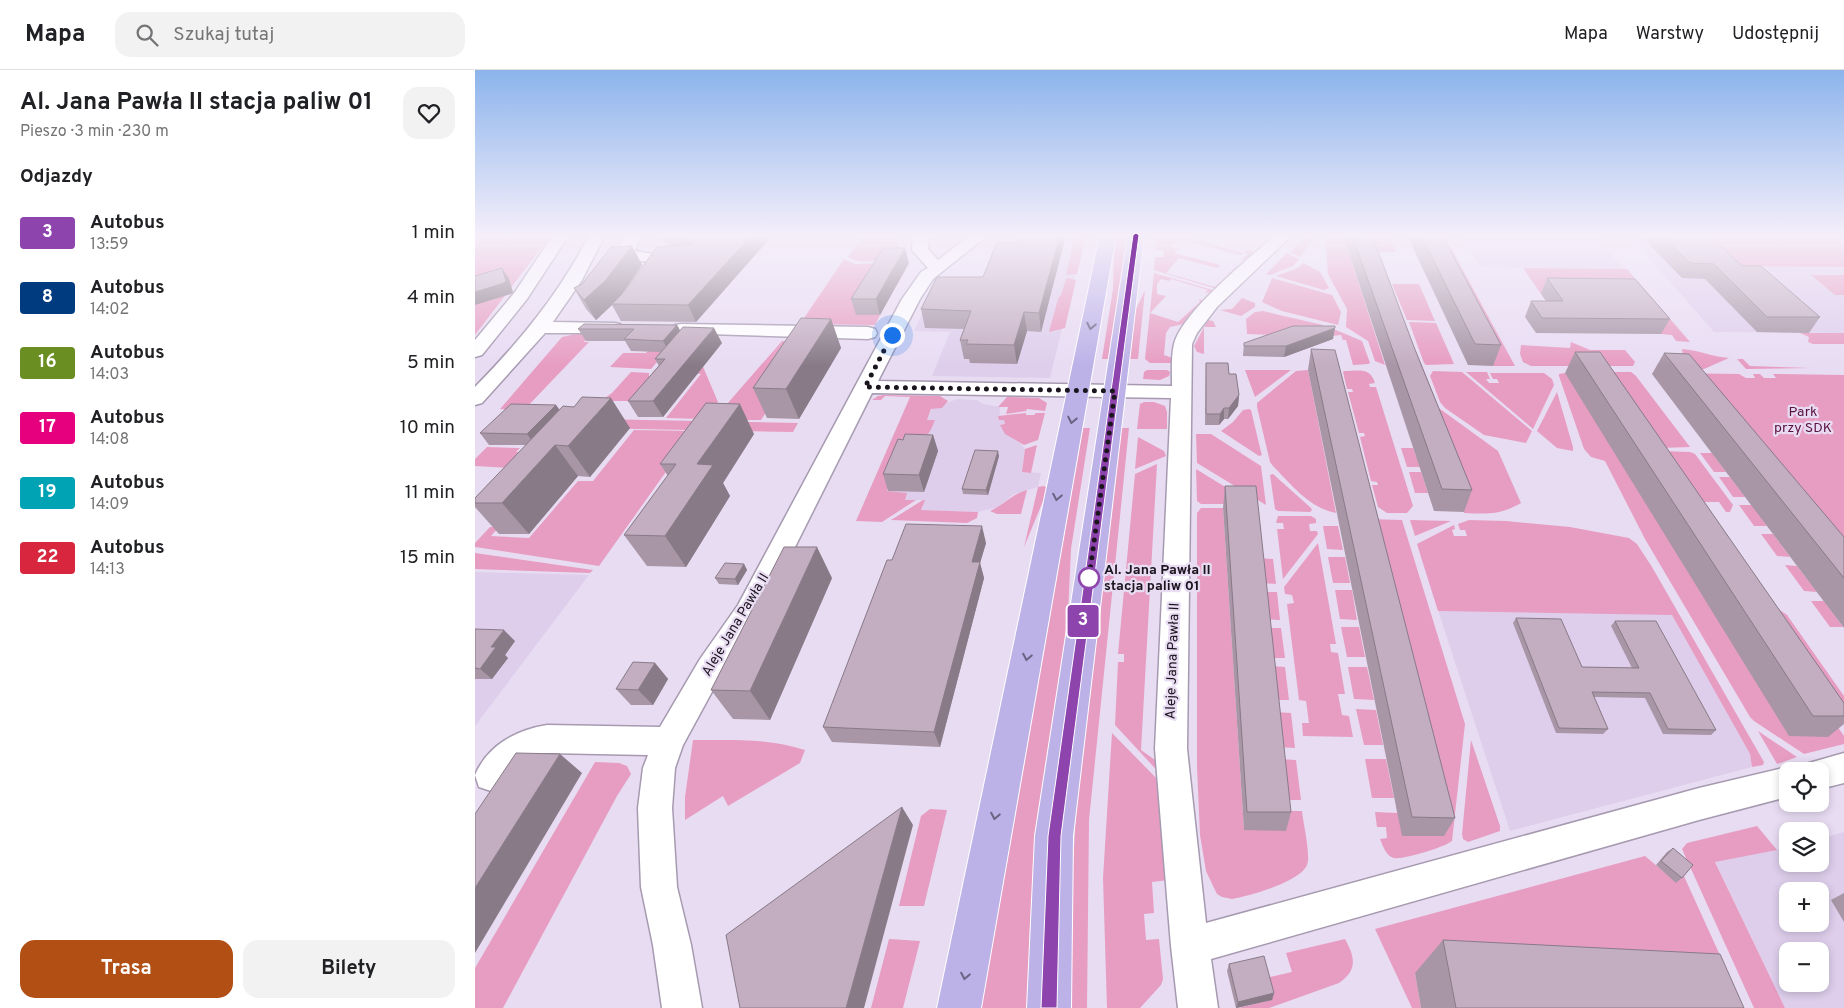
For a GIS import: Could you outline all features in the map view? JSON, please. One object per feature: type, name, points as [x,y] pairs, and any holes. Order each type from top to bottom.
[{"type":"main road","points":[[959,1008],[1100,279]]},
{"type":"main road","points":[[1049,1008],[1054,836],[1130,279]]},
{"type":"street","points":[[475,351],[501,322],[534,279]]},
{"type":"street","points":[[475,400],[539,327],[573,279]]},
{"type":"street","points":[[636,291],[644,279]]},
{"type":"street","name":"Aleje Jana Pawła II","points":[[682,1008],[673,945],[659,886],[655,808],[659,768],[669,741],[710,668],[748,613],[911,299],[925,279]]},
{"type":"street","name":"Aleje Jana Pawła II","points":[[1198,1008],[1190,946],[1171,750],[1183,344],[1190,327],[1238,279]]},
{"type":"street","points":[[601,328],[619,311]]},
{"type":"street","points":[[539,327],[630,328]]},
{"type":"street","points":[[663,329],[868,333]]},
{"type":"street","points":[[865,387],[1182,392]]},
{"type":"street","points":[[491,776],[515,749],[530,742],[547,739],[669,741]]},
{"type":"street","points":[[1829,772],[1844,768]]},
{"type":"street","points":[[1190,946],[1779,784]]},
{"type":"shaded area","points":[[983,279],[1074,279],[1050,378],[932,376],[950,332],[914,331],[934,288],[979,289]]},
{"type":"shaded area","points":[[1667,279],[1844,279],[1844,333],[1714,332]]},
{"type":"shaded area","points":[[957,399],[977,400],[983,404],[1000,407],[999,420],[1004,419],[1005,424],[1025,449],[1022,472],[1041,473],[1038,487],[1014,494],[998,507],[978,512],[921,510],[924,500],[904,500],[907,493],[887,492],[902,456],[926,439],[934,420],[927,420],[932,409]]},
{"type":"shaded area","points":[[1633,545],[1750,754],[1752,767],[1510,831],[1420,555]]},
{"type":"shaded area","points":[[475,572],[589,575],[475,726]]},
{"type":"shaded area","points":[[1844,832],[1844,1008],[1785,1008],[1715,861],[1779,849],[1779,872],[1829,872],[1829,836]]},
{"type":"green space","points":[[475,279],[518,279],[475,335]]},
{"type":"green space","points":[[831,279],[885,279],[880,315],[875,325],[800,324]]},
{"type":"green space","points":[[1066,279],[1076,280],[1065,328],[1049,332],[1058,299]]},
{"type":"green space","points":[[1113,279],[1121,279],[1109,359],[1102,359]]},
{"type":"green space","points":[[1153,279],[1174,279],[1216,291],[1205,293],[1208,290],[1171,279],[1169,281],[1161,279],[1157,284],[1157,294],[1166,296],[1150,313],[1178,322],[1200,302],[1199,299],[1203,301],[1201,306],[1184,324],[1170,327],[1166,333],[1164,355],[1176,359],[1175,363],[1150,363],[1145,359]]},
{"type":"green space","points":[[1183,279],[1215,287],[1224,279],[1227,279],[1217,289]]},
{"type":"green space","points":[[1272,279],[1275,279],[1332,295],[1341,312],[1338,325],[1282,311],[1262,302]]},
{"type":"green space","points":[[1286,279],[1324,279],[1329,288],[1324,290]]},
{"type":"green space","points":[[1331,279],[1357,279],[1385,365],[1375,361],[1368,341],[1346,327],[1347,309]]},
{"type":"green space","points":[[1449,279],[1468,279],[1515,366],[1493,366]]},
{"type":"green space","points":[[1530,279],[1635,279],[1690,342],[1676,341],[1672,335],[1661,334],[1628,294],[1541,294]]},
{"type":"green space","points":[[1816,279],[1844,279],[1844,295],[1835,295]]},
{"type":"green space","points":[[1392,284],[1419,284],[1435,321],[1407,320]]},
{"type":"green space","points":[[1145,290],[1138,359],[1129,359],[1135,311]]},
{"type":"green space","points":[[1242,298],[1255,303],[1255,307],[1241,316],[1220,310],[1232,309]]},
{"type":"green space","points":[[1263,311],[1323,325],[1328,337],[1247,334],[1246,319],[1255,312]]},
{"type":"green space","points":[[1208,320],[1213,321],[1216,327],[1204,327]]},
{"type":"green space","points":[[1409,322],[1436,323],[1454,364],[1426,365]]},
{"type":"green space","points":[[1204,327],[1204,354],[1197,352],[1194,346]]},
{"type":"green space","points":[[1329,327],[1362,341],[1370,363],[1353,365],[1346,340],[1343,340],[1341,335],[1332,336]]},
{"type":"green space","points":[[1800,333],[1844,333],[1844,344],[1813,344],[1808,342],[1809,337]]},
{"type":"green space","points":[[575,334],[591,334],[584,342],[589,342],[524,410],[500,409],[562,337]]},
{"type":"green space","points":[[660,338],[677,339],[651,369],[610,367],[623,353],[646,353]]},
{"type":"green space","points":[[782,341],[812,342],[761,420],[713,420]]},
{"type":"green space","points":[[1571,342],[1590,350],[1625,350],[1635,362],[1633,366],[1531,366],[1523,362],[1520,354],[1521,345],[1570,348]]},
{"type":"green space","points":[[1682,349],[1729,358],[1704,369],[1667,368],[1684,361]]},
{"type":"green space","points":[[1737,359],[1743,359],[1750,366],[1810,368],[1746,369]]},
{"type":"green space","points":[[701,362],[718,402],[703,419],[666,418],[701,374],[692,373]]},
{"type":"green space","points":[[1147,370],[1167,370],[1170,372],[1169,376],[1160,380],[1143,379],[1144,372]]},
{"type":"green space","points":[[1245,370],[1291,370],[1255,397]]},
{"type":"green space","points":[[1308,370],[1336,513],[1309,501],[1270,462],[1257,407],[1257,403],[1296,371]]},
{"type":"green space","points":[[1344,371],[1363,371],[1370,374],[1373,378],[1375,383],[1369,384],[1370,387],[1376,387],[1413,506],[1407,513],[1387,513],[1378,507],[1372,485],[1378,485],[1377,482],[1371,481],[1360,437],[1365,436],[1364,433],[1359,433],[1348,392],[1353,392],[1352,389],[1347,389]]},
{"type":"green space","points":[[1409,371],[1436,406],[1498,451],[1521,503],[1507,510],[1494,513],[1464,513]]},
{"type":"green space","points":[[1433,371],[1462,372],[1532,431],[1526,443],[1484,435],[1445,408],[1440,402],[1430,376]]},
{"type":"green space","points":[[631,372],[649,373],[649,382],[632,401],[601,401],[612,393]]},
{"type":"green space","points":[[1466,372],[1487,372],[1490,379],[1486,379],[1489,383],[1499,383],[1497,379],[1493,379],[1490,373],[1544,373],[1552,379],[1554,385],[1533,429]]},
{"type":"green space","points":[[1609,372],[1631,372],[1636,376],[1690,447],[1660,448]]},
{"type":"green space","points":[[1565,373],[1833,720],[1844,736],[1844,744],[1804,754],[1750,717],[1645,539],[1605,461],[1591,457],[1584,449],[1559,376],[1559,374]]},
{"type":"green space","name":"Park przy SDK","points":[[1675,373],[1739,374],[1746,378],[1755,378],[1753,374],[1760,374],[1764,378],[1776,378],[1773,374],[1844,375],[1844,585]]},
{"type":"green space","points":[[1557,392],[1573,451],[1557,448],[1537,431]]},
{"type":"green space","points":[[884,395],[940,396],[948,401],[942,408],[931,409],[927,420],[935,420],[932,428],[922,440],[901,458],[887,491],[907,493],[905,500],[916,500],[882,522],[856,521],[910,397],[885,396],[881,400],[872,400]]},
{"type":"green space","points":[[1007,397],[1039,398],[1047,403],[1045,411],[1027,409],[1026,411],[1006,414],[1008,407],[998,407]]},
{"type":"green space","points":[[1154,402],[1165,406],[1167,429],[1137,429],[1140,404]]},
{"type":"green space","points":[[1243,410],[1251,410],[1262,455],[1259,456],[1221,431],[1233,422]]},
{"type":"green space","points":[[1026,413],[1026,415],[1034,415],[1036,413],[1045,413],[1038,440],[1024,445],[1005,434],[1000,425],[1005,424],[1004,420],[999,420],[998,416]]},
{"type":"green space","points":[[595,419],[798,423],[793,432],[587,428]]},
{"type":"green space","points":[[1083,428],[1090,428],[1071,549],[1067,636],[1046,763],[1030,922],[1028,1008],[980,1008]]},
{"type":"green space","points":[[1121,428],[1129,428],[1089,820],[1087,1008],[1070,1008],[1071,902],[1077,793]]},
{"type":"green space","points":[[634,430],[695,431],[599,566],[475,547],[475,543],[490,527],[499,527],[491,536],[529,538],[578,481],[593,481]]},
{"type":"green space","points":[[1196,434],[1211,434],[1261,466],[1266,505],[1197,463]]},
{"type":"green space","points":[[1138,437],[1164,451],[1166,456],[1135,469]]},
{"type":"green space","points":[[1037,445],[1031,473],[1022,472],[1025,449]]},
{"type":"green space","points":[[487,447],[520,448],[516,452],[552,453],[546,470],[475,466],[475,459]]},
{"type":"green space","points":[[1401,448],[1413,448],[1420,467],[1407,467]]},
{"type":"green space","points":[[1661,451],[1690,452],[1695,454],[1733,505],[1730,512],[1726,512],[1719,502],[1704,502]]},
{"type":"green space","points":[[1700,453],[1712,453],[1726,472],[1714,472]]},
{"type":"green space","points":[[1157,464],[1141,750],[1162,765],[1164,778],[1115,725],[1118,662],[1124,662],[1124,654],[1118,654],[1135,474]]},
{"type":"green space","points":[[1196,469],[1253,504],[1201,504],[1197,501]]},
{"type":"green space","points":[[1409,472],[1421,472],[1428,493],[1415,493]]},
{"type":"green space","points":[[1273,474],[1312,510],[1310,512],[1278,511],[1275,509],[1270,475]]},
{"type":"green space","points":[[1719,477],[1730,477],[1745,497],[1733,497]]},
{"type":"green space","points":[[1044,486],[1047,488],[1046,494],[1024,547],[1038,487]]},
{"type":"green space","points":[[1027,490],[1021,514],[997,514],[990,511],[1017,494]]},
{"type":"green space","points":[[925,500],[921,510],[978,512],[977,518],[967,523],[891,520]]},
{"type":"green space","points":[[1739,505],[1752,505],[1767,526],[1754,526]]},
{"type":"green space","points":[[1201,508],[1223,508],[1244,830],[1284,811],[1302,811],[1308,854],[1307,865],[1295,877],[1273,887],[1232,899],[1217,894],[1213,886],[1206,871],[1200,835],[1197,767],[1197,513]]},
{"type":"green space","points":[[1278,516],[1311,516],[1316,519],[1316,523],[1309,524],[1310,531],[1317,531],[1318,534],[1283,579],[1277,529],[1284,529],[1283,523],[1276,523]]},
{"type":"green space","points":[[1368,519],[1402,520],[1465,724],[1452,841],[1424,852],[1399,858],[1391,857],[1384,848],[1380,839],[1387,838],[1386,827],[1377,827],[1375,812],[1397,813]]},
{"type":"green space","points":[[1410,520],[1451,521],[1415,536]]},
{"type":"green space","points":[[1469,520],[1506,521],[1570,527],[1629,538],[1637,544],[1764,762],[1763,765],[1752,767],[1750,754],[1672,615],[1438,611],[1417,544],[1454,525],[1455,529],[1452,530],[1454,536],[1467,536],[1465,530],[1460,530],[1458,524]]},
{"type":"green space","points":[[1323,526],[1338,526],[1343,550],[1327,549]]},
{"type":"green space","points":[[1761,534],[1773,534],[1790,557],[1777,556]]},
{"type":"green space","points":[[1318,543],[1336,644],[1330,644],[1331,652],[1338,653],[1345,694],[1338,694],[1342,715],[1349,716],[1353,737],[1303,736],[1302,723],[1309,723],[1306,701],[1299,700],[1287,604],[1294,603],[1292,595],[1285,594],[1284,587]]},
{"type":"green space","points":[[475,553],[593,570],[590,573],[475,569]]},
{"type":"green space","points":[[1328,557],[1345,557],[1350,583],[1333,583]]},
{"type":"green space","points":[[1258,558],[1273,559],[1276,584],[1261,583]]},
{"type":"green space","points":[[1785,565],[1797,566],[1817,592],[1804,591]]},
{"type":"green space","points":[[1335,590],[1352,590],[1357,620],[1340,619]]},
{"type":"green space","points":[[1262,592],[1277,592],[1280,620],[1264,619]]},
{"type":"green space","points":[[1754,592],[1787,615],[1844,696],[1844,723]]},
{"type":"green space","points":[[1811,601],[1824,601],[1843,627],[1830,627]]},
{"type":"green space","points":[[1341,627],[1359,627],[1365,657],[1347,657]]},
{"type":"green space","points":[[1265,628],[1281,628],[1285,658],[1268,658]]},
{"type":"green space","points":[[1269,666],[1285,667],[1289,700],[1273,700]]},
{"type":"green space","points":[[1348,667],[1367,667],[1374,700],[1354,699]]},
{"type":"green space","points":[[1356,709],[1376,710],[1383,745],[1364,745]]},
{"type":"green space","points":[[1274,712],[1291,713],[1295,748],[1278,747]]},
{"type":"green space","points":[[1758,731],[1797,757],[1777,764]]},
{"type":"green space","points":[[1112,733],[1163,785],[1168,880],[1152,882],[1154,913],[1144,914],[1146,940],[1159,939],[1163,979],[1161,985],[1140,1008],[1107,1008],[1103,878]]},
{"type":"green space","points":[[693,740],[736,740],[778,743],[805,750],[800,763],[728,806],[723,796],[685,820],[685,797]]},
{"type":"green space","points":[[1471,740],[1500,826],[1500,831],[1468,842],[1463,839],[1462,834]]},
{"type":"green space","points":[[1279,759],[1296,760],[1301,800],[1283,800]]},
{"type":"green space","points":[[1365,759],[1386,759],[1394,798],[1372,798]]},
{"type":"green space","points":[[595,762],[619,763],[627,766],[631,774],[617,796],[503,1008],[475,1008],[475,968]]},
{"type":"green space","points":[[930,809],[947,810],[924,906],[899,906],[921,816]]},
{"type":"green space","points":[[1757,826],[1777,850],[1715,862],[1785,1008],[1754,1008],[1682,849],[1687,843]]},
{"type":"green space","points":[[1645,856],[1676,882],[1683,874],[1734,986],[1673,1008],[1415,973],[1421,1008],[1412,1008],[1375,929]]},
{"type":"green space","points":[[889,939],[920,941],[903,1008],[871,1008]]},
{"type":"green space","points":[[1345,939],[1353,957],[1353,963],[1349,973],[1339,983],[1269,1008],[1238,1008],[1271,1000],[1265,978],[1292,972],[1286,953]]},
{"type":"building","points":[[475,279],[505,279],[504,283],[475,292]]},
{"type":"building","points":[[586,279],[607,279],[584,300],[574,288],[582,284]]},
{"type":"building","points":[[633,279],[712,279],[688,305],[612,304]]},
{"type":"building","points":[[864,279],[888,279],[876,299],[851,299]]},
{"type":"building","points":[[936,279],[1048,279],[1039,313],[1024,312],[1014,345],[966,344],[968,340],[960,340],[971,311],[921,309]]},
{"type":"building","points":[[1368,279],[1388,279],[1472,490],[1442,489]]},
{"type":"building","points":[[1443,279],[1465,279],[1501,345],[1475,344]]},
{"type":"building","points":[[1548,279],[1635,279],[1670,319],[1542,318],[1531,301],[1563,301]]},
{"type":"building","points":[[1729,279],[1776,279],[1820,317],[1767,317]]},
{"type":"building","points":[[801,318],[831,319],[786,389],[753,388]]},
{"type":"building","points":[[584,324],[677,325],[663,341],[624,339],[634,329],[578,329]]},
{"type":"building","points":[[1293,326],[1335,326],[1335,328],[1286,346],[1244,346],[1244,343]]},
{"type":"building","points":[[683,327],[714,328],[653,401],[628,401],[665,359],[655,359]]},
{"type":"building","points":[[1311,349],[1335,350],[1455,818],[1412,817]]},
{"type":"building","points":[[1575,352],[1600,352],[1844,703],[1844,716],[1813,716]]},
{"type":"building","points":[[1664,353],[1689,354],[1844,537],[1844,578]]},
{"type":"building","points":[[1206,363],[1228,363],[1229,374],[1236,374],[1239,395],[1229,408],[1224,408],[1220,414],[1206,414]]},
{"type":"building","points":[[582,397],[611,398],[568,446],[555,445],[502,503],[475,503],[475,498],[563,406],[574,407]]},
{"type":"building","points":[[706,403],[740,404],[697,464],[713,465],[665,536],[624,535],[676,464],[660,464]]},
{"type":"building","points":[[511,404],[556,405],[527,434],[480,433]]},
{"type":"building","points":[[905,434],[933,435],[919,475],[883,474],[898,439],[903,440]]},
{"type":"building","points":[[975,450],[998,451],[986,490],[962,489]]},
{"type":"building","points":[[1225,486],[1256,486],[1291,812],[1247,812]]},
{"type":"building","points":[[906,524],[982,526],[972,562],[980,562],[934,732],[823,727],[887,560],[892,560]]},
{"type":"building","points":[[784,547],[817,547],[750,691],[711,690]]},
{"type":"building","points":[[725,563],[744,564],[735,579],[715,578]]},
{"type":"building","points":[[1516,618],[1561,619],[1582,667],[1639,668],[1615,621],[1656,621],[1716,730],[1668,729],[1650,693],[1592,692],[1608,729],[1559,728]]},
{"type":"building","points":[[475,629],[504,630],[491,647],[496,647],[480,669],[475,668]]},
{"type":"building","points":[[633,662],[655,663],[638,690],[616,689]]},
{"type":"building","points":[[516,753],[560,754],[475,888],[475,814]]},
{"type":"building","points":[[902,807],[846,1008],[740,1008],[726,935]]},
{"type":"building","points":[[1673,848],[1693,865],[1682,878],[1661,861]]},
{"type":"building","points":[[1443,940],[1720,954],[1744,1008],[1456,1008]]},
{"type":"building","points":[[1264,956],[1274,993],[1238,1002],[1229,964]]},
{"type":"bus line","name":"3","points":[[1049,1008],[1054,836],[1130,279]]},
{"type":"place","name":"Al. Jana Pawła II stacja paliw 01","points":[[1089,578]]},
{"type":"route","points":[[892,335],[865,387],[1115,391],[1089,578]]}]
